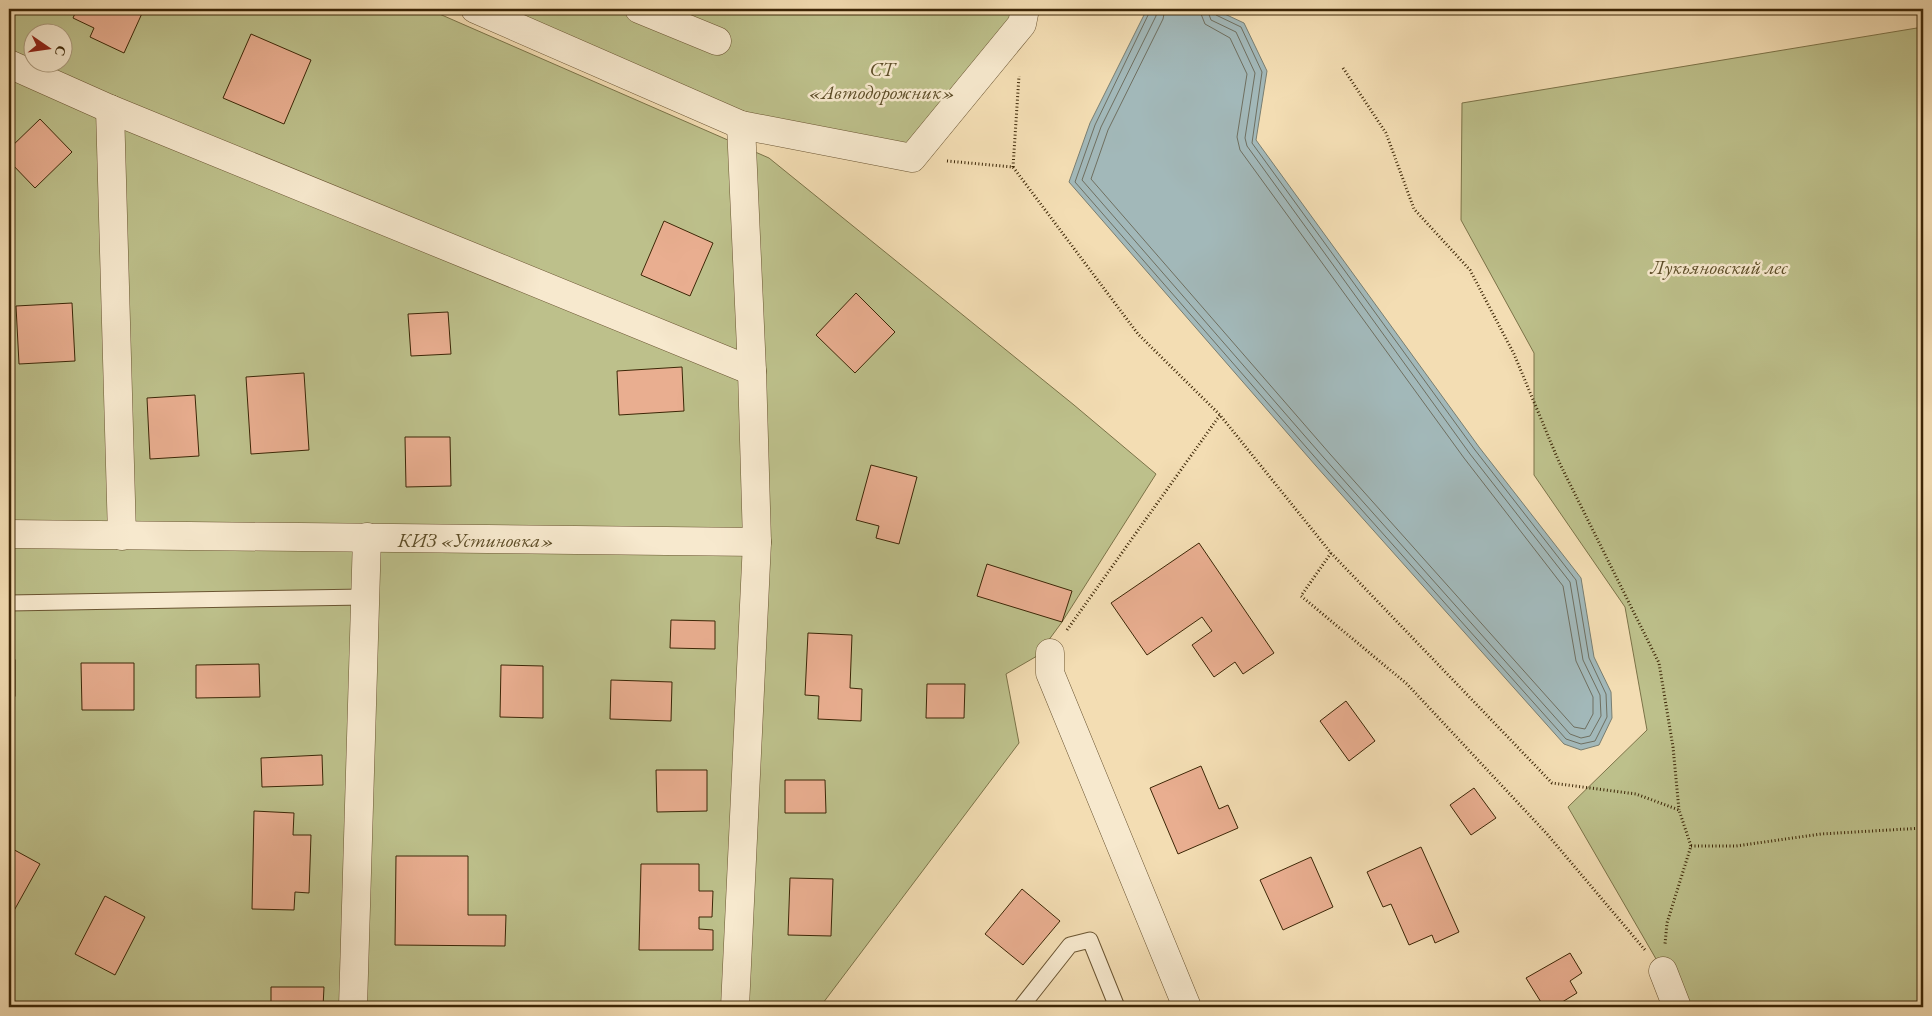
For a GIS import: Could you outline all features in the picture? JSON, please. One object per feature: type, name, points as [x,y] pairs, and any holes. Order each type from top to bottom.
[{"type":"street","points":[[475,9],[741,125],[912,158],[1029,14]]},
{"type":"street","points":[[639,9],[717,41]]},
{"type":"street","points":[[9,64],[110,109],[752,371]]},
{"type":"street","points":[[110,109],[122,536]]},
{"type":"street","points":[[735,1007],[757,542],[752,371],[741,125]]},
{"type":"street","points":[[9,534],[757,542]]},
{"type":"street","points":[[353,1007],[367,537]]},
{"type":"street","points":[[1050,653],[1050,673],[1187,1007]]},
{"type":"street","points":[[1663,971],[1677,1007]]},
{"type":"lane","points":[[9,603],[365,598]]},
{"type":"lane","points":[[1021,1007],[1070,945],[1090,940],[1117,1007]]},
{"type":"path","points":[[1343,68],[1386,133],[1414,209],[1470,270],[1514,354],[1559,462],[1659,663],[1674,747],[1679,810],[1691,846],[1667,923],[1663,971]]},
{"type":"path","points":[[1019,72],[1013,168],[1138,334],[1220,414],[1331,553],[1552,783],[1636,794],[1679,810]]},
{"type":"path","points":[[912,158],[1013,168]]},
{"type":"path","points":[[1050,653],[1220,414]]},
{"type":"path","points":[[1331,553],[1300,596],[1408,684],[1547,834],[1663,971]]},
{"type":"path","points":[[1691,846],[1736,846],[1821,834],[1923,828]]},
{"type":"green space","name":"КИЗ «Устиновка»","points":[[9,9],[399,9],[406,12],[408,9],[428,9],[769,158],[1074,405],[1156,474],[1062,622],[1037,656],[1006,674],[1019,743],[820,1007],[9,1007]]},
{"type":"green space","name":"СТ «Автодорожник»","points":[[475,9],[1025,9],[912,158],[760,129]]},
{"type":"green space","name":"Лукьяновский лес","points":[[1923,27],[1923,1007],[1677,1007],[1663,971],[1568,807],[1647,730],[1625,607],[1534,475],[1534,353],[1461,220],[1462,103]]},
{"type":"water","points":[[1147,9],[1214,9],[1244,23],[1267,71],[1256,140],[1479,447],[1581,578],[1594,657],[1611,692],[1612,718],[1599,745],[1581,750],[1564,744],[1316,466],[1069,182],[1090,123]]},
{"type":"building","points":[[77,9],[144,9],[124,53],[90,37],[94,28],[73,18]]},
{"type":"building","points":[[251,34],[311,60],[284,124],[223,98]]},
{"type":"building","points":[[40,119],[72,152],[35,188],[9,161],[9,149]]},
{"type":"building","points":[[664,221],[713,243],[690,296],[641,275]]},
{"type":"building","points":[[856,293],[895,332],[855,373],[816,335]]},
{"type":"building","points":[[72,303],[75,361],[19,364],[16,306]]},
{"type":"building","points":[[448,312],[451,354],[411,356],[408,314]]},
{"type":"building","points":[[682,367],[684,411],[619,415],[617,371]]},
{"type":"building","points":[[304,373],[309,450],[251,454],[246,377]]},
{"type":"building","points":[[195,395],[199,456],[150,459],[147,398]]},
{"type":"building","points":[[405,437],[450,437],[451,486],[406,487]]},
{"type":"building","points":[[871,465],[917,477],[899,544],[876,538],[879,526],[856,520]]},
{"type":"building","points":[[1199,543],[1274,653],[1243,674],[1235,662],[1214,677],[1192,645],[1212,631],[1202,617],[1147,655],[1111,603]]},
{"type":"building","points":[[987,564],[1072,591],[1062,622],[977,596]]},
{"type":"building","points":[[671,620],[715,621],[715,649],[670,648]]},
{"type":"building","points":[[808,633],[852,635],[850,688],[862,689],[861,721],[818,719],[819,696],[805,695]]},
{"type":"building","points":[[9,660],[15,660],[15,696],[9,696]]},
{"type":"building","points":[[81,663],[134,663],[134,710],[82,710]]},
{"type":"building","points":[[259,664],[260,697],[196,698],[196,665]]},
{"type":"building","points":[[501,665],[543,666],[543,718],[500,717]]},
{"type":"building","points":[[611,680],[672,682],[671,721],[610,719]]},
{"type":"building","points":[[927,684],[965,684],[964,718],[926,718]]},
{"type":"building","points":[[1346,701],[1375,741],[1349,761],[1320,721]]},
{"type":"building","points":[[322,755],[323,785],[262,787],[261,758]]},
{"type":"building","points":[[1201,766],[1219,809],[1228,805],[1238,828],[1178,854],[1150,788]]},
{"type":"building","points":[[656,770],[707,770],[707,811],[657,812]]},
{"type":"building","points":[[785,780],[825,780],[826,813],[785,813]]},
{"type":"building","points":[[1474,788],[1496,818],[1471,835],[1450,805]]},
{"type":"building","points":[[254,811],[294,813],[293,835],[311,835],[309,893],[295,892],[294,910],[252,909]]},
{"type":"building","points":[[9,847],[40,864],[11,916],[9,915]]},
{"type":"building","points":[[1421,847],[1459,932],[1435,943],[1432,935],[1409,945],[1391,904],[1383,907],[1367,872]]},
{"type":"building","points":[[396,856],[468,856],[468,915],[506,915],[505,946],[395,945]]},
{"type":"building","points":[[1311,857],[1333,907],[1283,930],[1260,880]]},
{"type":"building","points":[[641,864],[699,864],[699,891],[713,891],[712,917],[699,917],[699,929],[713,930],[713,950],[639,950]]},
{"type":"building","points":[[790,878],[833,879],[831,936],[788,935]]},
{"type":"building","points":[[1022,889],[1060,921],[1023,965],[985,934]]},
{"type":"building","points":[[105,896],[145,917],[115,975],[75,954]]},
{"type":"building","points":[[1570,953],[1582,973],[1570,981],[1577,993],[1554,1007],[1544,1007],[1526,978]]},
{"type":"building","points":[[271,987],[324,987],[323,1007],[271,1007]]}]
